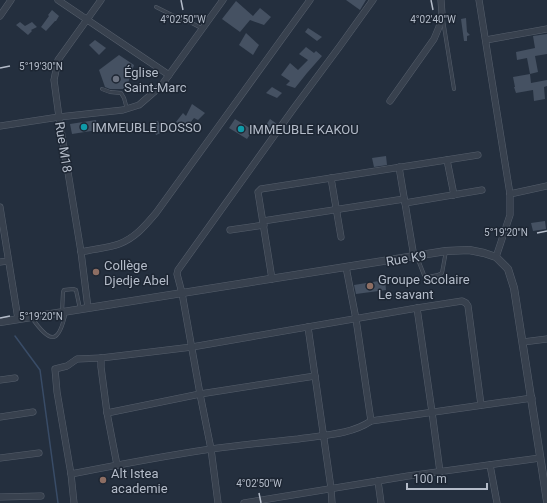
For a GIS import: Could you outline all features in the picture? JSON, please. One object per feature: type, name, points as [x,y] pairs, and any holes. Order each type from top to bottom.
[{"type":"street","points":[[0,16],[11,0]]},
{"type":"street","points":[[58,0],[169,75]]},
{"type":"street","name":"Rue M18","points":[[88,308],[81,252],[54,80],[58,60],[101,0]]},
{"type":"street","points":[[0,126],[59,116],[124,110],[139,104],[161,86],[223,0]]},
{"type":"street","points":[[81,252],[119,244],[133,236],[144,227],[310,0]]},
{"type":"street","points":[[218,503],[211,450],[182,293],[177,274],[178,270],[373,0]]},
{"type":"street","points":[[390,101],[434,39],[442,14],[441,0]]},
{"type":"street","points":[[479,0],[510,194],[510,215],[496,257],[508,269],[514,288],[547,501]]},
{"type":"street","points":[[486,40],[547,29]]},
{"type":"street","points":[[272,279],[258,192],[261,189],[478,155]]},
{"type":"street","points":[[448,160],[454,195]]},
{"type":"street","points":[[399,167],[415,257]]},
{"type":"street","points":[[331,178],[341,237]]},
{"type":"street","points":[[510,194],[547,186]]},
{"type":"street","points":[[230,230],[337,210],[482,190]]},
{"type":"street","points":[[0,207],[18,319]]},
{"type":"street","name":"Rue K9","points":[[0,322],[446,252],[469,250],[496,257]]},
{"type":"street","points":[[0,262],[8,261]]},
{"type":"street","points":[[346,267],[356,319],[371,421]]},
{"type":"street","points":[[74,503],[71,474],[57,392],[55,369],[67,366],[81,358],[101,358],[192,347],[462,301],[468,306],[481,405]]},
{"type":"street","points":[[417,308],[440,472]]},
{"type":"street","points":[[308,327],[324,435],[332,503]]},
{"type":"street","points":[[523,342],[547,339]]},
{"type":"street","points":[[101,358],[107,414],[117,465]]},
{"type":"street","points":[[107,414],[200,394],[315,376]]},
{"type":"street","points":[[0,380],[15,378]]},
{"type":"street","points":[[71,474],[211,450],[353,430],[362,427],[371,421],[532,398]]},
{"type":"street","points":[[0,417],[33,412]]},
{"type":"street","points":[[0,458],[39,453]]},
{"type":"street","points":[[244,503],[331,488],[540,458]]},
{"type":"street","points":[[490,465],[497,503]]},
{"type":"street","points":[[378,481],[381,503]]},
{"type":"street","points":[[0,497],[41,496]]},
{"type":"lane","points":[[156,7],[202,29]]},
{"type":"lane","points":[[442,14],[454,89]]},
{"type":"lane","points":[[102,89],[110,92],[121,93],[127,109]]},
{"type":"lane","points":[[415,257],[424,275],[439,275],[442,273],[446,252]]},
{"type":"lane","points":[[31,317],[45,334],[49,337],[53,337],[57,336],[64,323],[64,290],[76,290],[80,309]]},
{"type":"building","points":[[346,0],[366,0],[360,10]]},
{"type":"building","points":[[236,1],[253,16],[260,8],[271,17],[264,25],[250,20],[240,32],[222,19]]},
{"type":"building","points":[[52,10],[59,16],[46,31],[41,27]]},
{"type":"building","points":[[466,18],[467,32],[470,35],[467,36],[467,41],[464,41],[461,19]]},
{"type":"building","points":[[20,22],[25,26],[32,22],[37,27],[31,30],[32,31],[28,35],[16,25]]},
{"type":"building","points":[[308,28],[322,37],[317,41],[305,32]]},
{"type":"building","points":[[246,33],[259,45],[253,55],[239,45]]},
{"type":"building","points":[[547,34],[547,54],[535,56],[538,72],[530,74],[527,58],[517,60],[516,52],[535,48],[533,36]]},
{"type":"building","points":[[95,40],[106,48],[99,55],[89,45]]},
{"type":"building","points":[[306,47],[314,53],[316,51],[322,56],[295,88],[286,85],[290,81],[281,75],[290,63],[298,70],[308,60],[299,54]]},
{"type":"building","name":"Église Saint-Marc","points":[[119,55],[134,65],[126,89],[110,89],[105,87],[99,70]]},
{"type":"building","points":[[530,74],[531,83],[547,80],[547,86],[544,87],[545,99],[534,101],[533,90],[516,93],[513,77]]},
{"type":"building","points":[[272,87],[282,93],[277,98],[266,93]]},
{"type":"building","points":[[192,104],[205,113],[198,120],[194,118],[186,128],[176,122],[183,113],[186,116]]},
{"type":"building","name":"IMMEUBLE KAKOU","points":[[235,119],[253,130],[247,139],[229,128]]},
{"type":"building","points":[[270,119],[277,124],[273,130],[266,125]]},
{"type":"building","name":"IMMEUBLE DOSSO","points":[[96,120],[98,130],[72,134],[70,124]]},
{"type":"building","points":[[158,121],[163,132],[156,135],[152,123]]},
{"type":"building","points":[[386,156],[387,165],[374,167],[372,158]]},
{"type":"building","points":[[545,221],[546,229],[533,231],[531,223]]},
{"type":"building","points":[[385,280],[386,290],[356,294],[354,285]]},
{"type":"waterway","points":[[15,336],[40,370],[58,503]]},
{"type":"place","name":"Église Saint-Marc","points":[[116,79]]},
{"type":"place","name":"IMMEUBLE DOSSO","points":[[84,127]]},
{"type":"place","name":"IMMEUBLE KAKOU","points":[[241,129]]},
{"type":"place","name":"Collège Djedje Abel","points":[[96,272]]},
{"type":"place","name":"Groupe Scolaire Le savant","points":[[370,286]]},
{"type":"place","name":"Alt Istea academie","points":[[103,480]]}]
